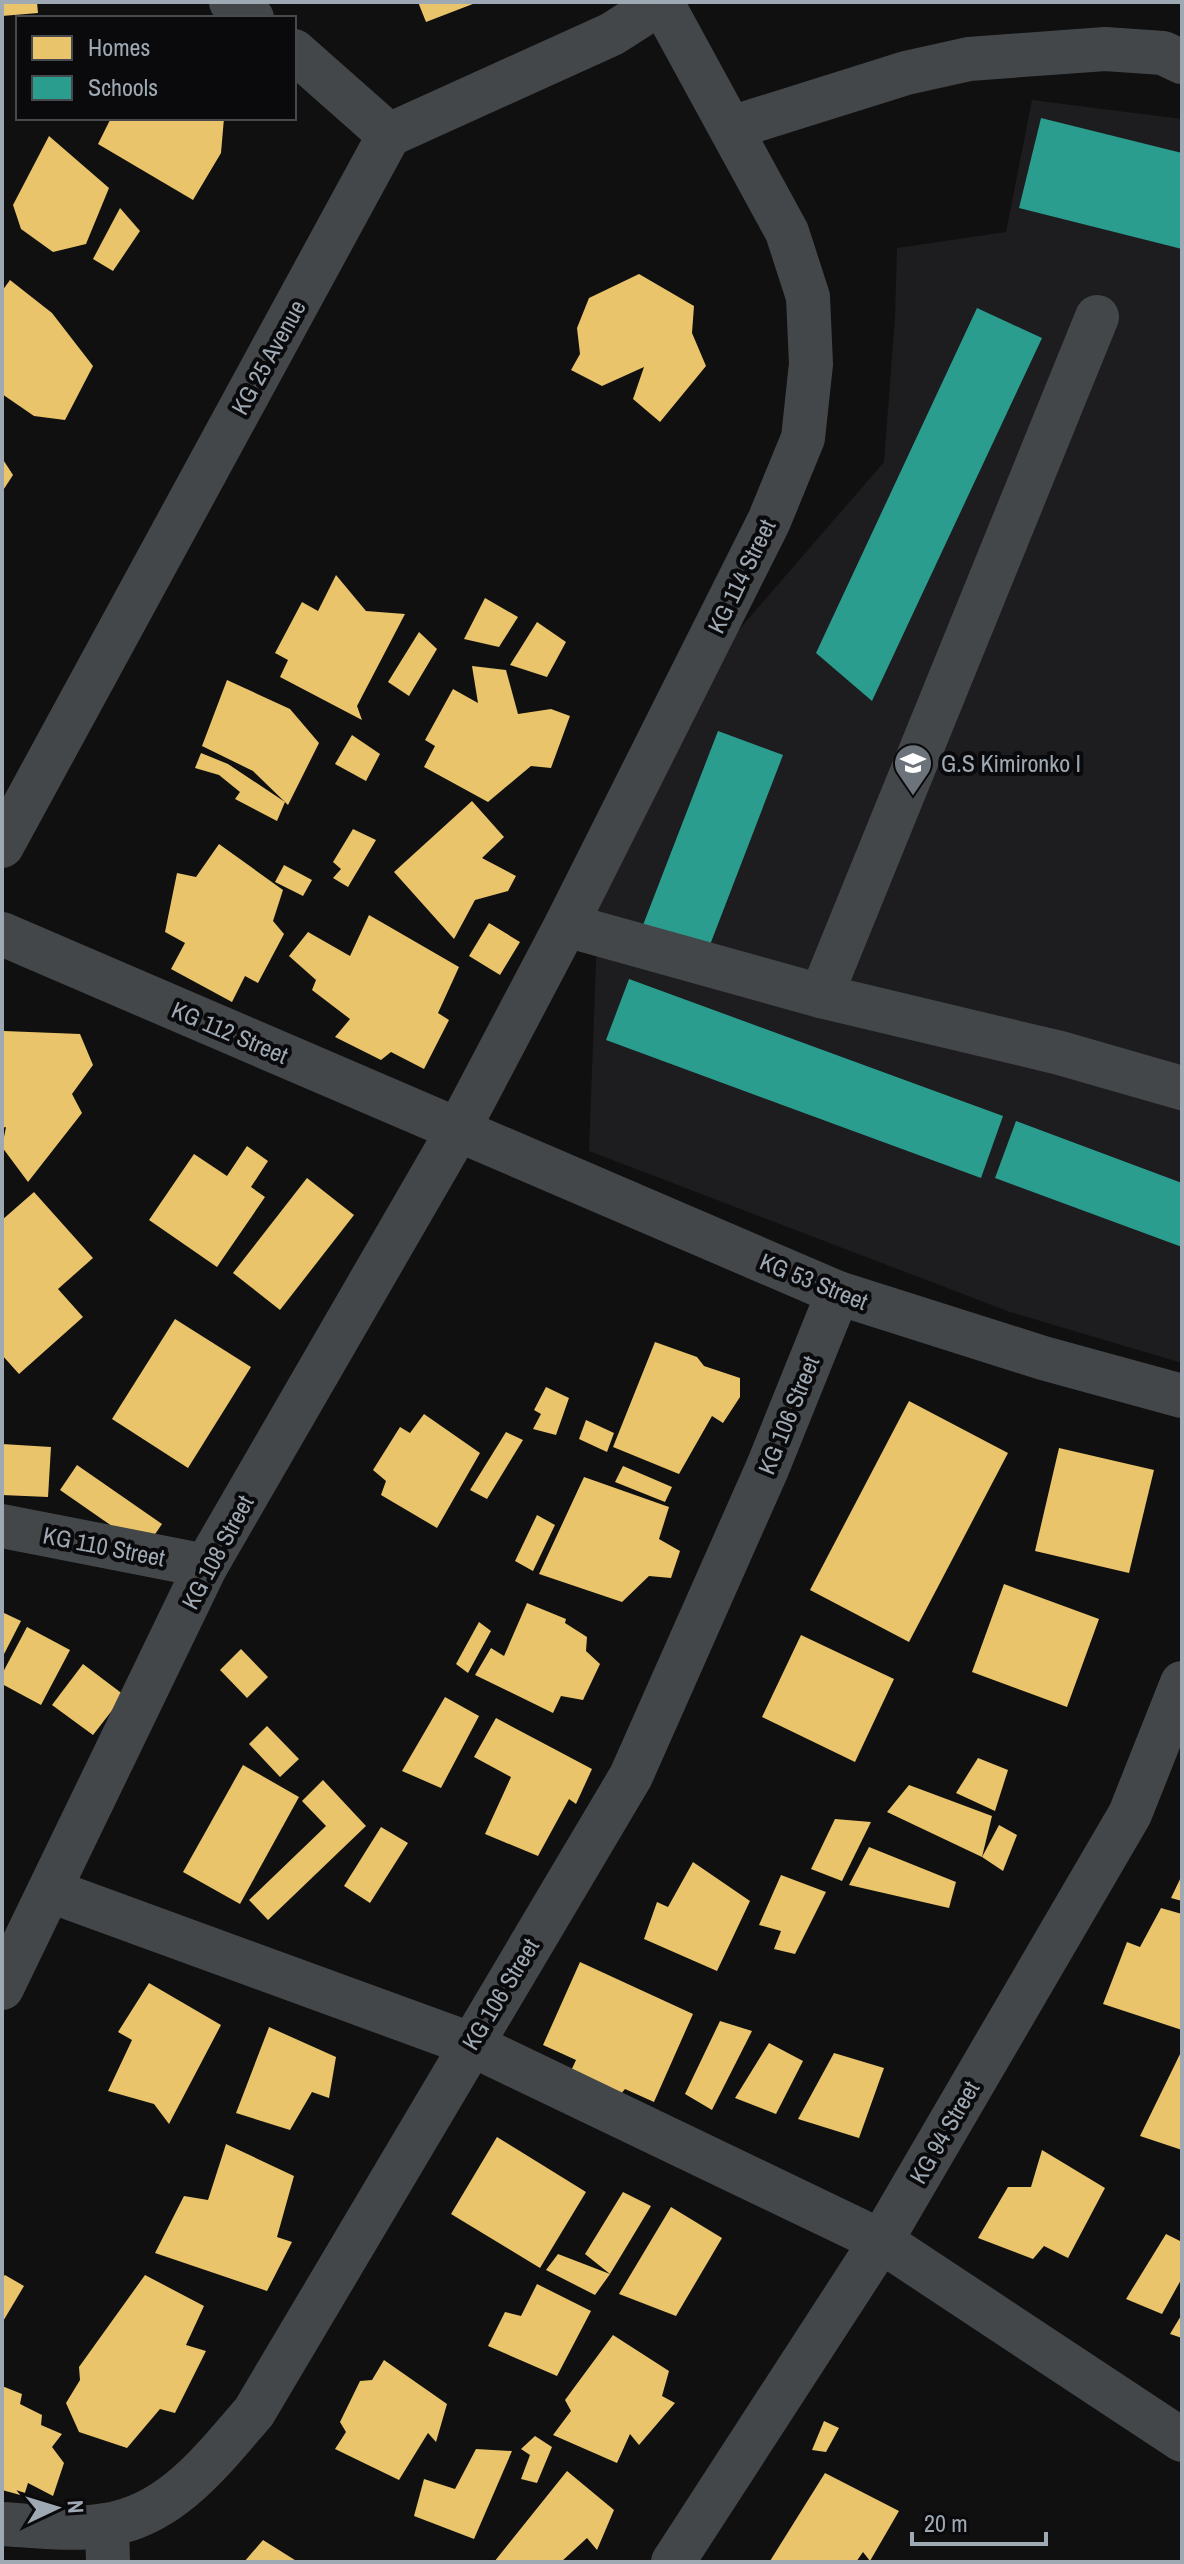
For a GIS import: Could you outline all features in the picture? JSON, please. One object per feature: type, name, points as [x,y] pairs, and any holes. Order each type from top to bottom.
[{"type":"street","points":[[231,2],[249,16]]},
{"type":"street","points":[[296,53],[331,80],[389,135],[612,34],[662,2]]},
{"type":"street","name":"KG 114 Street","points":[[458,1130],[566,925],[769,521],[803,438],[811,364],[808,297],[787,232],[662,2]]},
{"type":"street","points":[[731,128],[906,73],[969,59],[1105,49],[1163,53],[1182,62]]},
{"type":"street","name":"KG 25 Avenue","points":[[2,846],[389,135]]},
{"type":"street","points":[[821,996],[1097,317]]},
{"type":"street","points":[[566,925],[821,996],[1060,1053],[1182,1088]]},
{"type":"street","name":"KG 112 Street","points":[[2,934],[458,1130]]},
{"type":"street","name":"KG 53 Street","points":[[458,1130],[838,1293],[1043,1358],[1182,1396]]},
{"type":"street","name":"KG 108 Street","points":[[2,1988],[206,1566],[458,1130]]},
{"type":"street","name":"KG 106 Street","points":[[2,2524],[107,2544],[201,2472],[254,2412],[631,1776],[767,1469],[838,1293]]},
{"type":"street","name":"KG 110 Street","points":[[2,1526],[206,1566]]},
{"type":"street","name":"KG 94 Street","points":[[673,2562],[881,2241],[1130,1814],[1182,1683]]},
{"type":"street","points":[[51,1891],[470,2044],[881,2241],[1182,2440]]},
{"type":"shaded area","name":"G.S Kimironko I","points":[[1032,100],[1182,119],[1182,1363],[1010,1312],[589,1151],[598,909],[692,684],[884,462],[897,248],[1006,232]]},
{"type":"building: Homes","points":[[2,2],[37,2],[38,13],[2,16]]},
{"type":"building: Homes","points":[[418,2],[478,2],[426,22]]},
{"type":"building: Homes","points":[[110,120],[224,120],[221,153],[193,200],[98,144]]},
{"type":"building: Homes","points":[[49,136],[109,188],[86,244],[53,252],[21,229],[13,205]]},
{"type":"building: Homes","points":[[120,208],[140,231],[113,271],[93,259]]},
{"type":"building: Homes","points":[[639,274],[694,306],[692,333],[706,366],[660,422],[633,399],[644,367],[602,386],[571,370],[580,354],[577,328],[589,298]]},
{"type":"building: Homes","points":[[10,280],[52,313],[93,366],[65,420],[34,416],[2,394],[2,291]]},
{"type":"building: Homes","points":[[2,458],[13,475],[2,492]]},
{"type":"building: Homes","points":[[336,575],[366,611],[405,614],[357,706],[362,720],[280,677],[288,660],[275,653],[302,602],[318,611]]},
{"type":"building: Homes","points":[[485,598],[518,617],[499,647],[464,639]]},
{"type":"building: Homes","points":[[537,622],[566,642],[547,677],[510,665]]},
{"type":"building: Homes","points":[[419,632],[437,649],[409,696],[388,682]]},
{"type":"building: Homes","points":[[472,666],[506,670],[518,714],[551,709],[570,716],[551,768],[531,766],[488,802],[424,767],[435,746],[425,740],[453,689],[478,703]]},
{"type":"building: Homes","points":[[227,680],[290,709],[319,743],[288,805],[253,771],[202,746]]},
{"type":"building: Homes","points":[[352,735],[380,754],[366,781],[335,764]]},
{"type":"building: Homes","points":[[201,753],[228,764],[285,802],[277,821],[235,799],[240,792],[219,775],[195,768]]},
{"type":"building: Homes","points":[[472,801],[504,837],[482,858],[516,876],[508,891],[475,900],[454,939],[394,872]]},
{"type":"building: Homes","points":[[353,829],[376,840],[348,887],[333,878],[341,869],[333,862]]},
{"type":"building: Homes","points":[[219,844],[283,890],[273,921],[284,934],[258,983],[245,976],[232,1002],[171,969],[185,943],[165,932],[177,873],[196,877]]},
{"type":"building: Homes","points":[[284,865],[312,880],[303,896],[275,882]]},
{"type":"building: Homes","points":[[369,915],[459,967],[438,1013],[449,1020],[424,1069],[391,1052],[381,1060],[335,1037],[350,1019],[312,990],[316,980],[289,956],[308,932],[350,956]]},
{"type":"building: Homes","points":[[489,923],[520,942],[500,975],[469,956]]},
{"type":"building: Homes","points":[[4,1031],[80,1034],[93,1065],[72,1094],[82,1113],[28,1182],[2,1147],[6,1127],[2,1128]]},
{"type":"building: Homes","points":[[247,1146],[268,1161],[251,1187],[265,1197],[217,1267],[149,1220],[194,1154],[227,1176]]},
{"type":"building: Homes","points":[[307,1178],[354,1215],[280,1310],[233,1273]]},
{"type":"building: Homes","points":[[34,1192],[93,1258],[58,1289],[83,1317],[19,1374],[2,1355],[2,1220]]},
{"type":"building: Homes","points":[[175,1319],[251,1367],[188,1468],[112,1419]]},
{"type":"building: Homes","points":[[655,1342],[697,1357],[704,1366],[740,1378],[740,1397],[723,1423],[712,1416],[679,1474],[613,1447]]},
{"type":"building: Homes","points":[[546,1387],[569,1398],[556,1435],[533,1429],[541,1414],[534,1410]]},
{"type":"building: Homes","points":[[909,1401],[1008,1453],[909,1642],[810,1590]]},
{"type":"building: Homes","points":[[424,1414],[480,1453],[437,1528],[381,1495],[386,1481],[373,1470],[400,1427],[410,1433]]},
{"type":"building: Homes","points":[[586,1420],[614,1433],[607,1452],[579,1439]]},
{"type":"building: Homes","points":[[506,1432],[523,1440],[487,1499],[470,1490]]},
{"type":"building: Homes","points":[[2,1444],[51,1447],[48,1497],[2,1495]]},
{"type":"building: Homes","points":[[1059,1448],[1154,1470],[1129,1573],[1035,1551]]},
{"type":"building: Homes","points":[[77,1465],[162,1524],[145,1549],[60,1490]]},
{"type":"building: Homes","points":[[623,1466],[672,1487],[665,1502],[615,1482]]},
{"type":"building: Homes","points":[[584,1477],[669,1507],[659,1539],[680,1551],[671,1578],[649,1576],[622,1602],[539,1574]]},
{"type":"building: Homes","points":[[537,1515],[555,1525],[533,1571],[515,1561]]},
{"type":"building: Homes","points":[[1004,1584],[1099,1619],[1067,1707],[972,1672]]},
{"type":"building: Homes","points":[[527,1603],[566,1619],[565,1623],[587,1637],[586,1651],[600,1664],[583,1700],[561,1696],[553,1713],[475,1675],[491,1648],[504,1656]]},
{"type":"building: Homes","points":[[2,1612],[21,1621],[2,1658]]},
{"type":"building: Homes","points":[[479,1622],[491,1631],[468,1673],[456,1664]]},
{"type":"building: Homes","points":[[27,1627],[70,1650],[41,1705],[2,1684],[2,1674]]},
{"type":"building: Homes","points":[[801,1635],[894,1679],[855,1762],[762,1717]]},
{"type":"building: Homes","points":[[241,1649],[268,1677],[247,1698],[220,1670]]},
{"type":"building: Homes","points":[[83,1664],[124,1695],[93,1735],[52,1705]]},
{"type":"building: Homes","points":[[445,1697],[479,1716],[441,1788],[402,1771]]},
{"type":"building: Homes","points":[[496,1718],[592,1769],[576,1804],[569,1799],[538,1856],[485,1834],[511,1777],[474,1757]]},
{"type":"building: Homes","points":[[267,1726],[299,1759],[280,1777],[249,1744]]},
{"type":"building: Homes","points":[[978,1758],[1008,1770],[995,1811],[956,1793]]},
{"type":"building: Homes","points":[[243,1765],[299,1797],[240,1904],[183,1872]]},
{"type":"building: Homes","points":[[323,1780],[366,1826],[268,1920],[249,1900],[326,1826],[302,1801]]},
{"type":"building: Homes","points":[[909,1785],[992,1816],[982,1857],[887,1812]]},
{"type":"building: Homes","points":[[835,1819],[871,1822],[842,1881],[811,1869]]},
{"type":"building: Homes","points":[[999,1825],[1017,1835],[1003,1871],[982,1857]]},
{"type":"building: Homes","points":[[381,1827],[408,1843],[370,1903],[344,1886]]},
{"type":"building: Homes","points":[[869,1847],[956,1882],[949,1908],[849,1885]]},
{"type":"building: Homes","points":[[693,1862],[750,1901],[717,1971],[644,1939],[657,1902],[668,1907]]},
{"type":"building: Homes","points":[[781,1875],[826,1892],[795,1954],[774,1949],[781,1931],[759,1925]]},
{"type":"building: Homes","points":[[1182,1875],[1182,1901],[1171,1898]]},
{"type":"building: Homes","points":[[1161,1908],[1182,1914],[1182,2030],[1103,2004],[1127,1942],[1140,1947]]},
{"type":"building: Homes","points":[[580,1962],[693,2014],[654,2102],[625,2089],[620,2095],[570,2073],[576,2060],[543,2045]]},
{"type":"building: Homes","points":[[149,1983],[221,2025],[169,2124],[154,2104],[108,2091],[132,2040],[118,2032]]},
{"type":"building: Homes","points":[[720,2021],[752,2031],[712,2110],[685,2094]]},
{"type":"building: Homes","points":[[269,2027],[336,2057],[329,2098],[312,2092],[290,2130],[236,2113]]},
{"type":"building: Homes","points":[[769,2043],[803,2061],[776,2114],[735,2098]]},
{"type":"building: Homes","points":[[1182,2050],[1182,2150],[1140,2136]]},
{"type":"building: Homes","points":[[834,2053],[884,2068],[859,2138],[798,2119]]},
{"type":"building: Homes","points":[[497,2137],[586,2192],[540,2268],[451,2214]]},
{"type":"building: Homes","points":[[226,2144],[294,2176],[277,2237],[292,2242],[267,2291],[155,2253],[184,2196],[208,2200]]},
{"type":"building: Homes","points":[[1042,2150],[1105,2188],[1068,2258],[1044,2246],[1033,2259],[978,2238],[1008,2187],[1031,2187]]},
{"type":"building: Homes","points":[[623,2192],[651,2206],[610,2274],[585,2254]]},
{"type":"building: Homes","points":[[671,2207],[722,2238],[676,2316],[619,2294]]},
{"type":"building: Homes","points":[[1166,2234],[1182,2242],[1182,2278],[1162,2314],[1126,2299]]},
{"type":"building: Homes","points":[[558,2254],[610,2274],[595,2295],[546,2270]]},
{"type":"building: Homes","points":[[5,2275],[24,2286],[2,2323],[2,2278]]},
{"type":"building: Homes","points":[[145,2275],[204,2306],[186,2345],[206,2351],[175,2413],[160,2409],[127,2448],[79,2432],[66,2403],[80,2380],[79,2367]]},
{"type":"building: Homes","points":[[537,2284],[591,2311],[557,2376],[488,2346],[505,2312],[521,2316]]},
{"type":"building: Homes","points":[[1182,2314],[1182,2338],[1170,2334]]},
{"type":"building: Homes","points":[[613,2335],[669,2371],[662,2396],[675,2403],[639,2445],[630,2434],[617,2463],[553,2435],[571,2411],[565,2400]]},
{"type":"building: Homes","points":[[384,2360],[447,2404],[436,2442],[428,2433],[399,2480],[335,2449],[346,2432],[340,2422],[360,2381],[372,2380]]},
{"type":"building: Homes","points":[[2,2386],[22,2394],[20,2404],[42,2415],[41,2425],[62,2434],[52,2447],[64,2463],[53,2496],[28,2483],[24,2496],[2,2490]]},
{"type":"building: Homes","points":[[824,2421],[839,2428],[826,2452],[812,2450]]},
{"type":"building: Homes","points":[[535,2436],[552,2447],[537,2483],[521,2479],[530,2455],[521,2449]]},
{"type":"building: Homes","points":[[476,2449],[512,2451],[474,2539],[414,2516],[424,2479],[455,2489]]},
{"type":"building: Homes","points":[[567,2471],[614,2510],[597,2550],[587,2538],[561,2562],[494,2562]]},
{"type":"building: Homes","points":[[825,2473],[899,2511],[870,2561],[863,2552],[856,2562],[770,2561]]},
{"type":"building: Homes","points":[[263,2540],[298,2562],[244,2562]]},
{"type":"building: Schools","points":[[1041,118],[1182,153],[1182,249],[1019,208]]},
{"type":"building: Schools","points":[[977,308],[1042,338],[872,701],[816,653]]},
{"type":"building: Schools","points":[[718,731],[783,755],[708,950],[643,925]]},
{"type":"building: Schools","points":[[629,979],[1003,1116],[981,1178],[606,1040]]},
{"type":"building: Schools","points":[[1016,1121],[1182,1183],[1182,1247],[995,1178]]},
{"type":"place","name":"G.S Kimironko I","points":[[913,797]]}]
